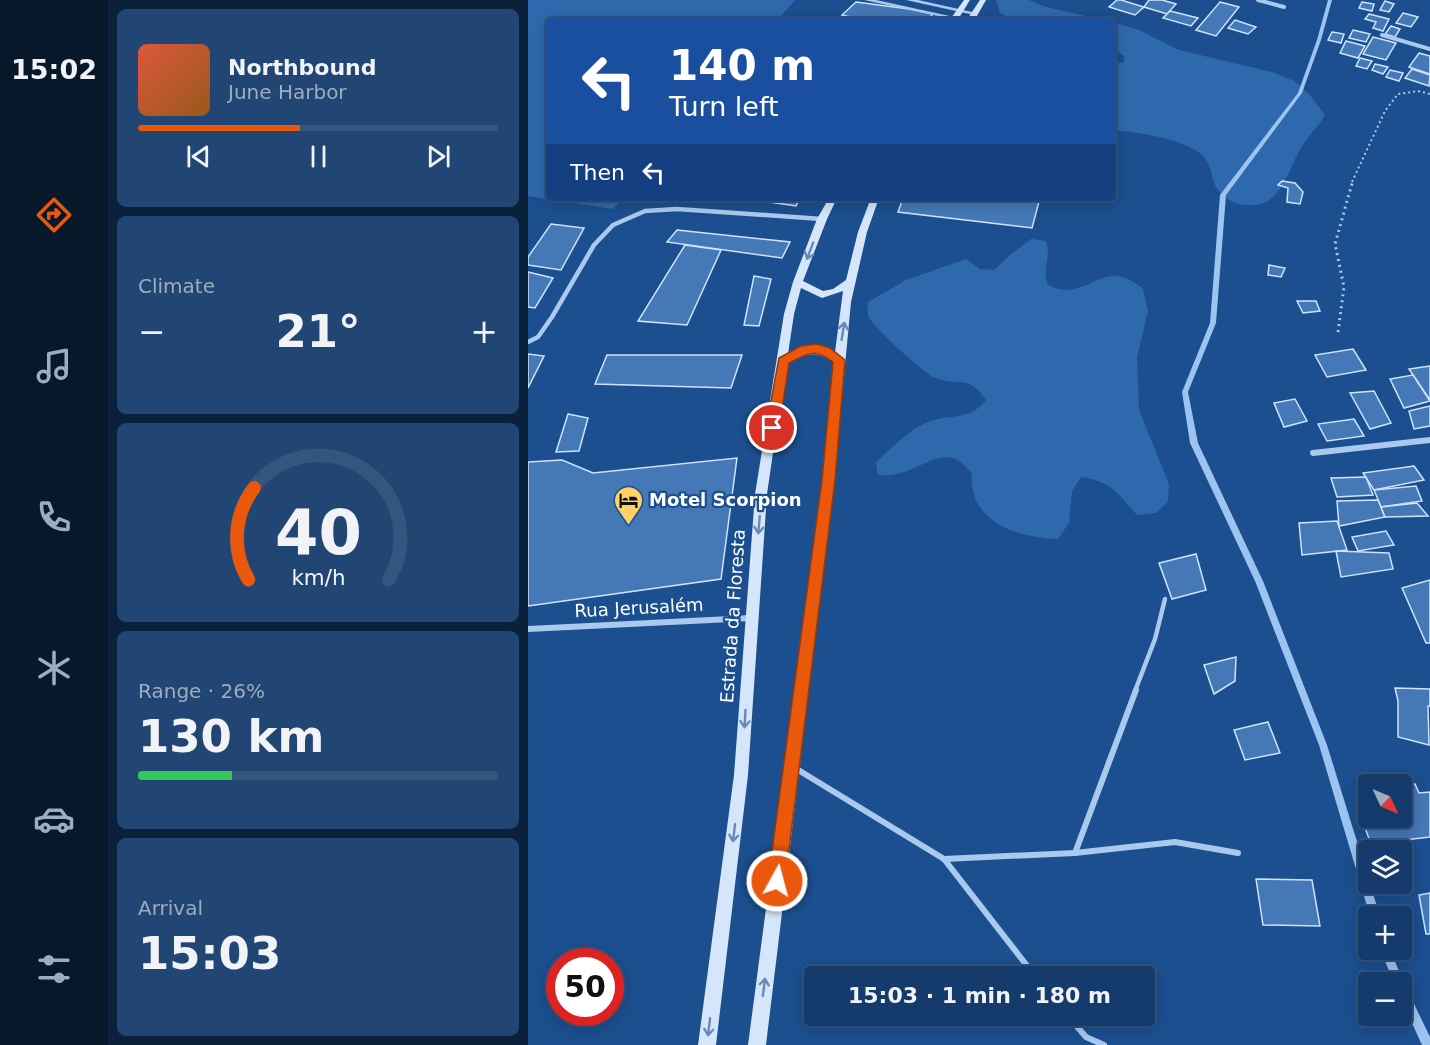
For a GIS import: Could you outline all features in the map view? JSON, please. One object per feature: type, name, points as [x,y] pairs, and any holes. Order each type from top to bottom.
[{"type":"main road","points":[[955,18],[967,0]]},
{"type":"main road","points":[[971,18],[983,0]]},
{"type":"main road","name":"Estrada da Floresta","points":[[707,1045],[741,775],[761,494],[784,361],[789,314],[798,282],[822,219],[831,201]]},
{"type":"main road","points":[[757,1045],[790,765],[829,480],[839,360],[849,282],[866,219],[874,201]]},
{"type":"main road","points":[[798,282],[822,295],[836,291],[849,282]]},
{"type":"main road","points":[[784,361],[806,350],[817,349],[826,351],[839,360]]},
{"type":"street","points":[[867,0],[945,18]]},
{"type":"street","points":[[909,0],[960,10],[971,18]]},
{"type":"street","points":[[1258,0],[1284,7]]},
{"type":"street","points":[[1382,35],[1430,49]]},
{"type":"street","points":[[528,342],[538,337],[552,317],[594,244],[613,225],[645,211],[677,209],[822,219]]},
{"type":"street","points":[[1313,453],[1430,440]]},
{"type":"street","name":"Rua Jerusalém","points":[[528,629],[751,618]]},
{"type":"lane","points":[[1075,853],[1155,639],[1165,599]]},
{"type":"lane","points":[[790,765],[944,859],[1027,966]]},
{"type":"lane","points":[[944,859],[1075,853],[1175,842],[1238,853]]},
{"type":"lane","points":[[1077,1026],[1086,1037],[1104,1045]]},
{"type":"path","points":[[1338,333],[1344,287],[1335,244],[1354,175],[1385,111],[1398,94],[1418,91],[1430,94]]},
{"type":"shaded area","points":[[528,0],[795,0],[780,18],[546,18],[546,199],[528,196]]},
{"type":"shaded area","points":[[996,0],[1029,0],[1046,7],[1095,18],[1009,18],[1000,13]]},
{"type":"shaded area","points":[[1116,23],[1139,30],[1179,50],[1272,72],[1294,81],[1309,94],[1325,115],[1296,157],[1282,186],[1270,200],[1261,204],[1236,203],[1221,194],[1214,183],[1208,162],[1196,151],[1174,141],[1116,130],[1116,63],[1124,62],[1124,56],[1116,51]]},
{"type":"shaded area","points":[[561,201],[620,201],[613,209]]},
{"type":"shaded area","points":[[1031,239],[1046,241],[1048,285],[1062,289],[1074,289],[1105,277],[1116,276],[1129,279],[1143,289],[1148,311],[1137,357],[1139,410],[1169,484],[1168,502],[1156,513],[1137,515],[1107,485],[1081,477],[1072,491],[1069,523],[1058,539],[1027,535],[998,524],[978,504],[973,491],[972,474],[963,464],[954,459],[946,457],[937,459],[895,475],[878,475],[876,462],[921,425],[936,419],[966,414],[986,400],[979,391],[967,383],[941,380],[919,367],[868,316],[868,302],[906,280],[966,259],[980,269],[994,270]]},
{"type":"building","points":[[1117,0],[1144,7],[1135,15],[1109,7]]},
{"type":"building","points":[[1149,0],[1162,0],[1176,4],[1167,14],[1144,7]]},
{"type":"building","points":[[1385,1],[1394,4],[1389,12],[1380,10]]},
{"type":"building","points":[[856,2],[933,14],[929,18],[855,18],[842,15]]},
{"type":"building","points":[[1220,2],[1239,7],[1216,36],[1196,30]]},
{"type":"building","points":[[1362,2],[1374,4],[1372,11],[1359,8]]},
{"type":"building","points":[[1170,11],[1198,18],[1191,26],[1163,18]]},
{"type":"building","points":[[1403,13],[1418,17],[1411,27],[1396,23]]},
{"type":"building","points":[[1369,14],[1389,19],[1383,31],[1373,28],[1376,22],[1365,19]]},
{"type":"building","points":[[1235,20],[1256,27],[1248,34],[1228,28]]},
{"type":"building","points":[[1391,26],[1400,29],[1395,37],[1385,34]]},
{"type":"building","points":[[1353,30],[1370,34],[1366,42],[1349,38]]},
{"type":"building","points":[[1332,32],[1344,34],[1341,43],[1328,40]]},
{"type":"building","points":[[1373,37],[1396,43],[1386,60],[1363,54]]},
{"type":"building","points":[[1346,41],[1365,46],[1358,58],[1340,53]]},
{"type":"building","points":[[1419,53],[1430,56],[1430,74],[1409,67]]},
{"type":"building","points":[[1360,58],[1372,61],[1367,69],[1356,66]]},
{"type":"building","points":[[1375,64],[1388,67],[1383,74],[1372,70]]},
{"type":"building","points":[[1412,69],[1430,75],[1429,86],[1405,78]]},
{"type":"building","points":[[1390,70],[1403,73],[1399,81],[1386,77]]},
{"type":"building","points":[[1282,181],[1295,183],[1303,192],[1300,204],[1287,202],[1288,188],[1278,185]]},
{"type":"building","points":[[763,201],[798,201],[796,206]]},
{"type":"building","points":[[902,201],[1039,201],[1032,228],[898,212]]},
{"type":"building","points":[[551,224],[584,228],[561,270],[528,265],[528,257]]},
{"type":"building","points":[[677,230],[790,242],[782,258],[667,242]]},
{"type":"building","points":[[685,245],[721,250],[687,325],[638,321]]},
{"type":"building","points":[[1269,265],[1285,268],[1281,277],[1268,275]]},
{"type":"building","points":[[528,272],[553,278],[535,308],[528,307]]},
{"type":"building","points":[[754,276],[771,279],[759,326],[744,325]]},
{"type":"building","points":[[1297,301],[1316,301],[1320,311],[1303,313]]},
{"type":"building","points":[[1353,349],[1366,370],[1327,377],[1315,355]]},
{"type":"building","points":[[528,354],[544,356],[528,388]]},
{"type":"building","points":[[607,355],[742,355],[731,388],[595,384]]},
{"type":"building","points":[[1430,366],[1430,400],[1409,369]]},
{"type":"building","points":[[1413,375],[1430,401],[1404,408],[1390,379]]},
{"type":"building","points":[[1374,391],[1391,423],[1370,429],[1350,393]]},
{"type":"building","points":[[1295,399],[1307,421],[1284,427],[1274,403]]},
{"type":"building","points":[[1430,406],[1430,426],[1414,429],[1409,411]]},
{"type":"building","points":[[568,414],[588,418],[579,451],[556,452]]},
{"type":"building","points":[[1354,419],[1364,436],[1327,441],[1318,424]]},
{"type":"building","name":"Motel Scorpion","points":[[737,458],[721,579],[528,606],[528,462],[562,460],[593,473]]},
{"type":"building","points":[[1414,466],[1424,480],[1374,490],[1363,473]]},
{"type":"building","points":[[1366,477],[1373,495],[1337,497],[1331,478]]},
{"type":"building","points":[[1416,486],[1422,501],[1381,507],[1374,490]]},
{"type":"building","points":[[1378,500],[1385,517],[1339,526],[1337,501]]},
{"type":"building","points":[[1417,503],[1428,516],[1385,517],[1381,507]]},
{"type":"building","points":[[1337,521],[1347,550],[1302,555],[1299,523]]},
{"type":"building","points":[[1386,531],[1394,545],[1358,551],[1352,537]]},
{"type":"building","points":[[1336,551],[1389,553],[1393,569],[1341,577]]},
{"type":"building","points":[[1196,554],[1206,590],[1172,599],[1159,563]]},
{"type":"building","points":[[1430,580],[1430,643],[1426,643],[1402,588]]},
{"type":"building","points":[[1236,657],[1235,681],[1214,694],[1204,665]]},
{"type":"building","points":[[1395,688],[1430,689],[1429,745],[1398,737],[1398,701]]},
{"type":"building","points":[[1268,722],[1280,753],[1245,760],[1234,730]]},
{"type":"building","points":[[1412,784],[1415,784],[1419,793],[1430,792],[1430,837],[1370,840],[1365,828],[1412,828]]},
{"type":"building","points":[[1256,879],[1312,880],[1320,926],[1263,925]]},
{"type":"building","points":[[1430,893],[1430,934],[1426,934],[1419,895]]},
{"type":"waterway","points":[[1330,0],[1319,40],[1300,93],[1223,195],[1213,323],[1185,392],[1194,443],[1259,581],[1323,745],[1372,906]]},
{"type":"waterway","points":[[1389,960],[1395,972]]},
{"type":"waterway","points":[[1412,1011],[1428,1045]]},
{"type":"place","name":"Motel Scorpion","points":[[628,526]]},
{"type":"route","points":[[772,428],[784,361],[806,350],[817,349],[826,351],[839,360],[829,480],[790,765],[777,881]]}]
